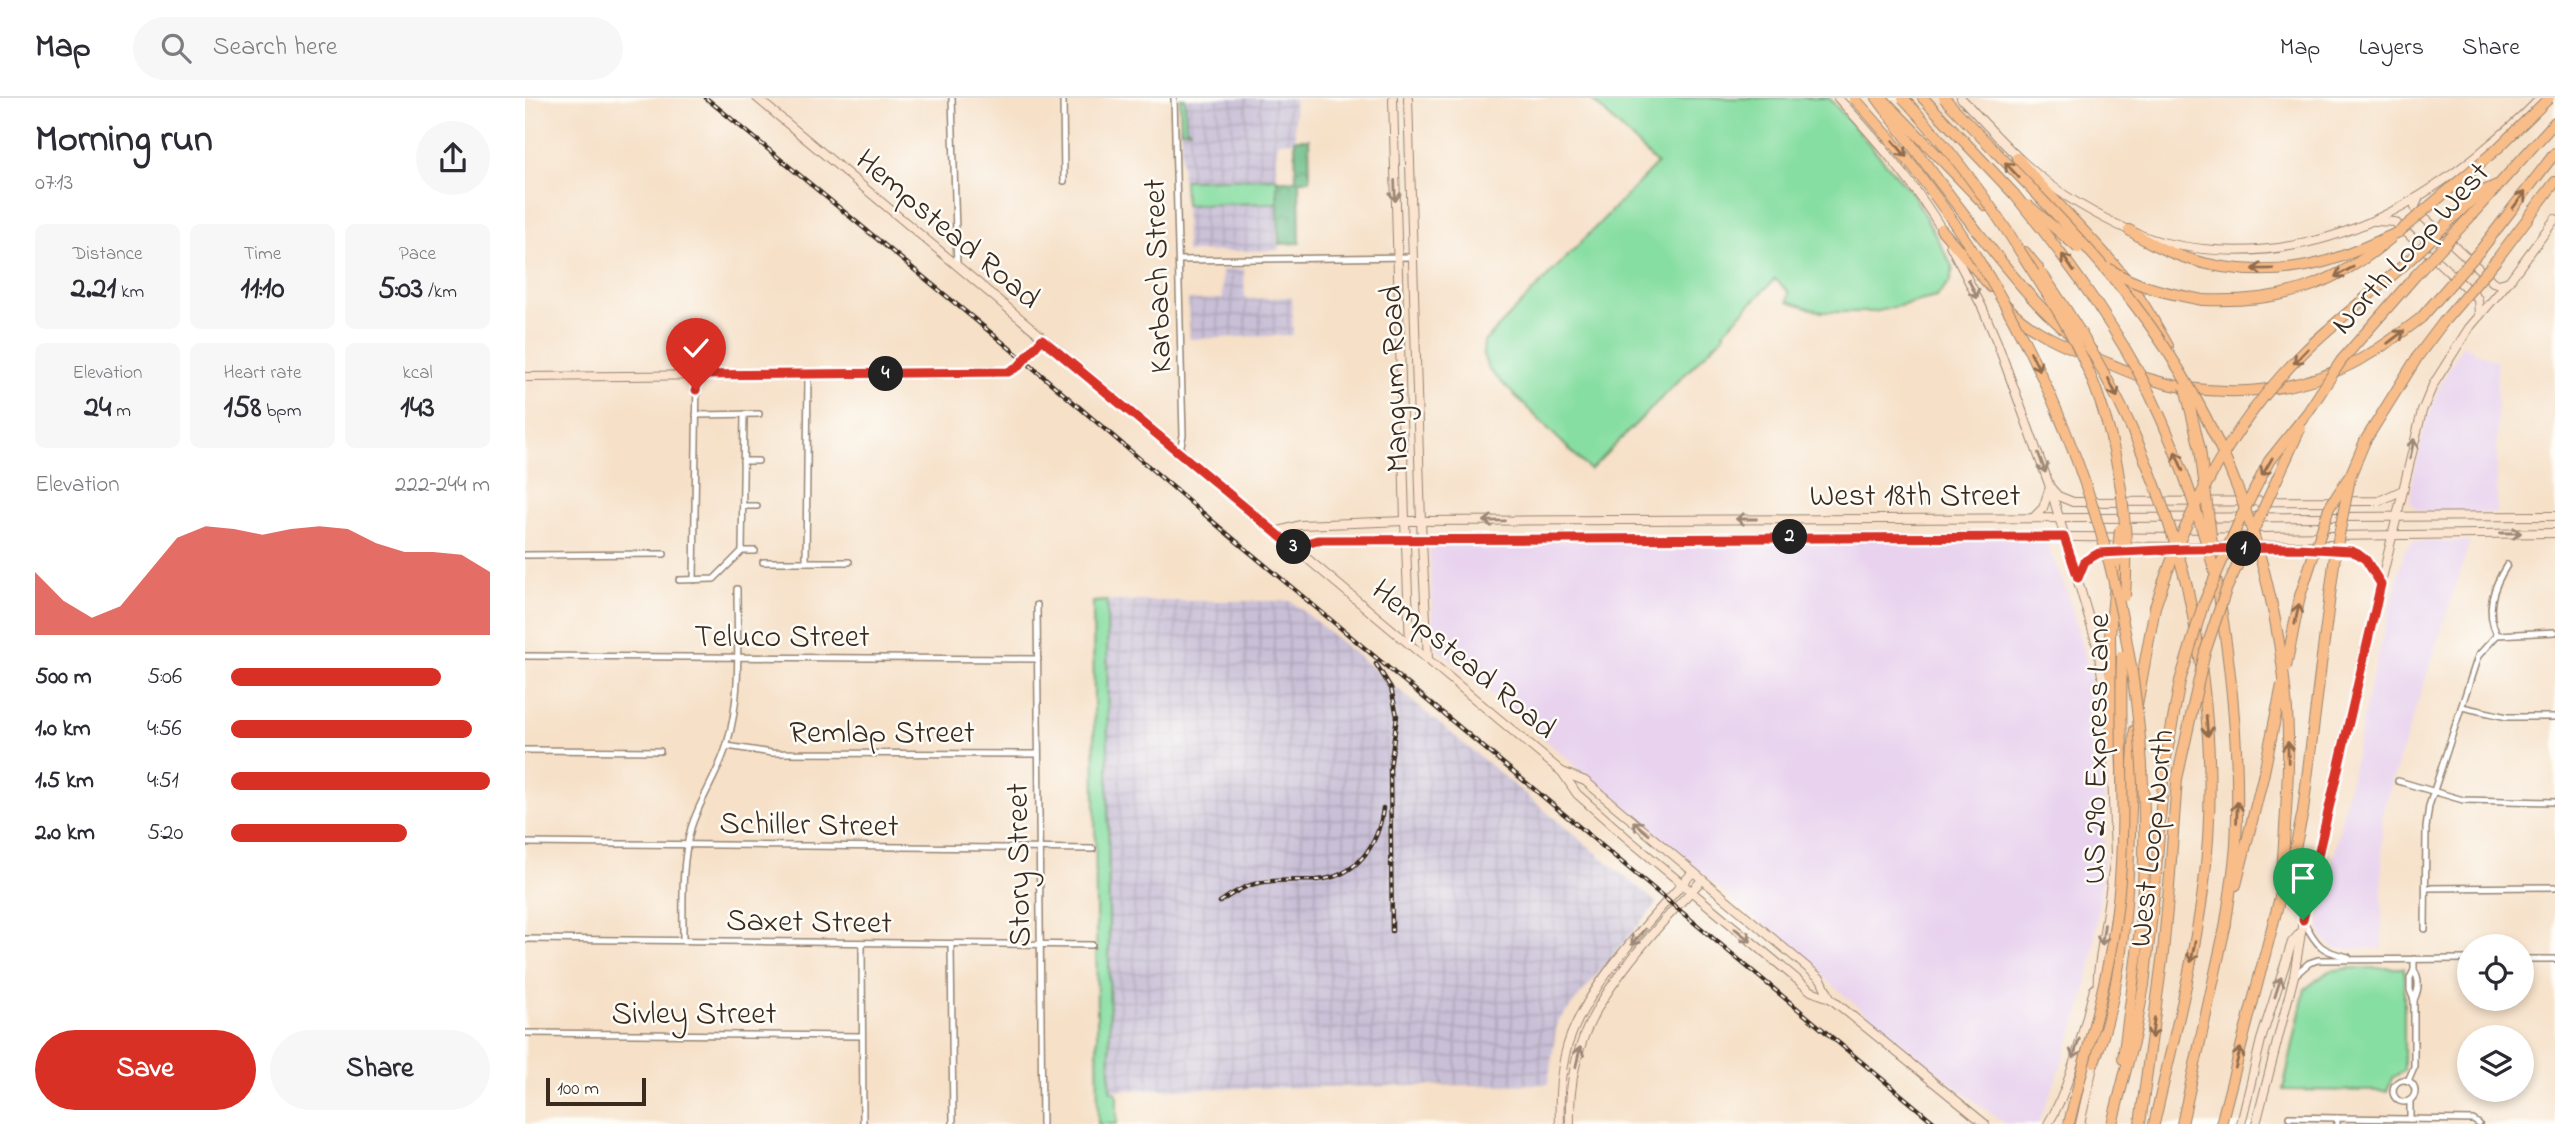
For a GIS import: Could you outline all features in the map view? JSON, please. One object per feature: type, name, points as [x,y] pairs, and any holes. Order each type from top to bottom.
[{"type":"highway","points":[[1854,98],[1887,133],[1927,183],[1964,235],[2010,311],[2049,388],[2109,558],[2133,677],[2145,803],[2140,930],[2121,1081],[2112,1124]]},
{"type":"highway","points":[[1879,98],[1930,171],[2023,290],[2065,332],[2119,368]]},
{"type":"highway","points":[[1879,98],[1991,211],[2038,268],[2077,326],[2107,376],[2134,430],[2157,486],[2187,586],[2205,694],[2209,823],[2204,882],[2194,944],[2154,1124]]},
{"type":"highway","name":"US 290 Express Lane","points":[[1903,98],[1977,185],[2060,314],[2077,345],[2103,408],[2120,482],[2126,545],[2121,672],[2121,868],[2107,973],[2070,1124]]},
{"type":"highway","points":[[1923,98],[2014,194],[2113,272],[2172,295],[2203,300],[2260,300],[2304,289],[2341,275],[2399,232],[2498,148],[2549,98]]},
{"type":"highway","points":[[1944,98],[2092,254],[2134,304],[2193,393],[2226,460],[2264,568],[2283,667],[2289,771],[2281,893]]},
{"type":"highway","name":"North Loop West","points":[[2308,412],[2341,361],[2464,215],[2503,181],[2555,122]]},
{"type":"highway","points":[[1941,229],[2009,309],[2040,331],[2071,348],[2157,381],[2200,389],[2231,391],[2280,387],[2324,376],[2357,362],[2384,346],[2420,318],[2483,247],[2555,153]]},
{"type":"highway","points":[[2017,158],[2047,195],[2117,268],[2137,293],[2170,349],[2183,381],[2200,449],[2215,572]]},
{"type":"highway","points":[[2182,1124],[2225,928],[2263,777],[2300,596],[2329,508],[2351,474],[2365,441],[2418,356],[2555,182]]},
{"type":"highway","points":[[2014,194],[2105,316],[2140,375],[2179,458],[2215,572],[2234,704],[2237,754],[2236,846],[2225,928]]},
{"type":"highway","points":[[2094,1062],[2102,1040],[2117,975],[2125,920],[2140,681],[2155,607],[2186,523],[2220,458],[2265,395],[2304,352],[2464,215]]},
{"type":"highway","points":[[2129,230],[2145,241],[2182,257],[2237,269],[2268,270],[2343,256],[2399,232]]},
{"type":"highway","points":[[2121,1081],[2135,1034],[2144,985],[2164,769],[2180,681],[2217,570],[2242,515],[2269,461],[2308,412]]},
{"type":"highway","name":"West Loop North","points":[[2140,1124],[2163,953],[2177,779],[2206,652],[2226,590],[2308,412]]},
{"type":"highway","points":[[2221,1124],[2281,893],[2297,844],[2335,556],[2351,474]]},
{"type":"highway","points":[[2112,745],[2110,635],[2122,511]]},
{"type":"main road","name":"Hempstead Road","points":[[757,98],[1562,772],[1577,793],[1690,892],[1811,991],[1830,998],[1986,1124]]},
{"type":"main road","name":"Mangum Road","points":[[1393,98],[1405,540],[1411,644]]},
{"type":"main road","name":"Mangum Road","points":[[1408,98],[1421,522],[1428,659]]},
{"type":"main road","points":[[1838,98],[1896,165],[1932,212],[1987,318],[2050,487],[2098,649],[2112,745],[2115,856],[2098,973],[2094,1062],[2080,1124]]},
{"type":"main road","points":[[1961,98],[2017,158],[2077,203],[2129,230],[2164,242],[2210,250],[2279,248],[2312,243],[2347,233],[2371,222],[2419,197],[2488,147],[2540,98]]},
{"type":"main road","points":[[1394,157],[1410,156]]},
{"type":"main road","points":[[2419,197],[2416,210],[2425,219],[2493,282],[2499,284],[2509,281]]},
{"type":"main road","points":[[2256,1124],[2294,976],[2303,920],[2416,432],[2433,385],[2469,328],[2509,281],[2555,219]]},
{"type":"main road","points":[[2371,222],[2395,222],[2478,299],[2481,308],[2479,316]]},
{"type":"main road","points":[[525,377],[1008,372],[1019,366],[1042,339]]},
{"type":"main road","points":[[1402,412],[1418,412]]},
{"type":"main road","points":[[2050,487],[2058,496],[2073,502],[2379,501],[2403,490]]},
{"type":"main road","points":[[2032,517],[2041,511],[2050,487]]},
{"type":"main road","points":[[2466,533],[2469,516]]},
{"type":"main road","name":"West 18th Street","points":[[1276,532],[1300,525],[1405,521],[2555,516]]},
{"type":"main road","points":[[1706,519],[1707,538]]},
{"type":"main road","points":[[1801,519],[1801,537]]},
{"type":"main road","points":[[1538,520],[1539,538]]},
{"type":"main road","points":[[1610,520],[1610,538]]},
{"type":"main road","points":[[1878,520],[1878,537]]},
{"type":"main road","points":[[1962,520],[1962,536]]},
{"type":"main road","points":[[1346,524],[1348,540]]},
{"type":"main road","name":"West 18th Street","points":[[1293,547],[1317,540],[1962,536],[2178,538],[2394,533],[2555,533]]},
{"type":"main road","points":[[2078,578],[2085,561],[2099,553],[2298,548],[2351,551],[2358,554],[2366,560],[2381,584]]},
{"type":"main road","name":"Hempstead Road","points":[[1562,772],[1585,781],[1821,979],[1830,998]]},
{"type":"main road","points":[[1560,1124],[1560,1090],[1566,1053],[1578,1022],[1600,984],[1693,872]]},
{"type":"main road","points":[[1570,1124],[1571,1090],[1582,1041],[1590,1022],[1636,955],[1702,880]]},
{"type":"main road","points":[[2241,1124],[2261,1040],[2292,942],[2301,932]]},
{"type":"main road","points":[[2048,1124],[2055,1113],[2098,973]]},
{"type":"main road","points":[[2055,1113],[2059,1124]]},
{"type":"street","points":[[952,98],[957,266]]},
{"type":"street","points":[[1063,98],[1064,181]]},
{"type":"street","name":"Karbach Street","points":[[1174,98],[1183,435],[1179,452]]},
{"type":"street","points":[[1179,260],[1413,257]]},
{"type":"street","points":[[806,562],[808,374]]},
{"type":"street","points":[[694,580],[697,375]]},
{"type":"street","points":[[679,580],[714,579],[742,551],[744,414]]},
{"type":"street","points":[[696,415],[759,414]]},
{"type":"street","points":[[743,461],[758,461]]},
{"type":"street","points":[[743,506],[757,506]]},
{"type":"street","points":[[742,551],[755,551]]},
{"type":"street","points":[[525,555],[664,554]]},
{"type":"street","points":[[763,562],[849,562]]},
{"type":"street","points":[[2497,635],[2491,607],[2493,594],[2507,565]]},
{"type":"street","points":[[683,940],[684,864],[687,845],[699,806],[727,746],[737,697],[737,589]]},
{"type":"street","name":"Story Street","points":[[1037,606],[1042,1124]]},
{"type":"street","points":[[2425,929],[2425,828],[2478,656],[2497,635],[2555,632]]},
{"type":"street","name":"Teluco Street","points":[[525,656],[1038,659]]},
{"type":"street","points":[[2462,707],[2507,717],[2555,717]]},
{"type":"street","name":"Remlap Street","points":[[727,746],[772,753],[1038,754]]},
{"type":"street","points":[[525,750],[660,751]]},
{"type":"street","points":[[2398,781],[2463,800],[2555,802]]},
{"type":"street","name":"Schiller Street","points":[[525,843],[1093,849]]},
{"type":"street","points":[[2425,888],[2555,887]]},
{"type":"street","points":[[2303,920],[2324,951],[2354,958]]},
{"type":"street","name":"Saxet Street","points":[[525,939],[1092,944]]},
{"type":"street","points":[[862,943],[863,1124]]},
{"type":"street","points":[[951,944],[953,1124]]},
{"type":"street","points":[[2408,1081],[2414,1067],[2414,1000],[2410,990],[2410,978],[2414,970],[2414,959]]},
{"type":"street","points":[[2294,976],[2309,963],[2318,960],[2457,959]]},
{"type":"street","points":[[2534,959],[2555,959]]},
{"type":"street","name":"Sivley Street","points":[[525,1033],[862,1035]]},
{"type":"street","points":[[2400,1119],[2400,1101],[2393,1093],[2394,1086],[2400,1081],[2408,1081],[2415,1092],[2410,1101],[2410,1119]]},
{"type":"street","points":[[2400,1101],[2410,1101]]},
{"type":"street","points":[[2289,1117],[2337,1121],[2473,1120],[2479,1124]]},
{"type":"shaded area","points":[[1180,98],[1294,98],[1295,141],[1277,142],[1277,178],[1182,180]]},
{"type":"shaded area","points":[[1278,203],[1279,250],[1186,252],[1185,205]]},
{"type":"shaded area","points":[[1244,269],[1245,299],[1292,297],[1293,335],[1190,339],[1188,300],[1223,299],[1222,270]]},
{"type":"shaded area","points":[[2462,345],[2497,362],[2497,513],[2431,512],[2417,509],[2410,501],[2425,426],[2439,387]]},
{"type":"shaded area","points":[[2044,538],[2067,591],[2091,678],[2102,751],[2105,812],[2103,866],[2093,957],[2082,1005],[2038,1124],[2005,1124],[1956,1087],[1434,645],[1429,542]]},
{"type":"shaded area","points":[[2414,541],[2470,541],[2382,813],[2382,948],[2334,949],[2321,935],[2319,926],[2369,690],[2405,549]]},
{"type":"shaded area","points":[[1107,601],[1291,601],[1657,903],[1557,1023],[1548,1084],[1110,1090]]},
{"type":"green space","points":[[1180,98],[1185,98],[1186,128],[1191,130],[1181,130]]},
{"type":"green space","points":[[1590,98],[1829,98],[1913,194],[1953,268],[1950,282],[1936,297],[1874,312],[1821,312],[1788,301],[1789,292],[1775,279],[1723,332],[1725,334],[1590,470],[1488,369],[1483,354],[1484,342],[1657,164]]},
{"type":"green space","points":[[1295,139],[1309,139],[1310,180],[1299,180],[1300,243],[1279,244],[1277,180],[1296,180]]},
{"type":"green space","points":[[1277,178],[1278,203],[1185,205],[1184,180]]},
{"type":"green space","points":[[1107,601],[1110,1090],[1117,1094],[1117,1124],[1098,1124],[1093,602]]},
{"type":"green space","points":[[2350,968],[2404,968],[2404,1071],[2392,1078],[2387,1091],[2283,1090],[2305,989],[2329,971]]},
{"type":"railway","points":[[706,98],[1024,360],[1224,531],[1936,1124]]},
{"type":"railway","points":[[1376,664],[1391,688],[1397,716],[1390,768],[1392,931]]},
{"type":"railway","points":[[1220,902],[1258,883],[1317,880],[1344,873],[1371,846],[1377,834],[1383,808]]},
{"type":"route","points":[[696,390],[697,375],[1008,372],[1019,366],[1042,339],[1293,547],[1317,540],[2064,537],[2078,578],[2085,561],[2099,553],[2298,548],[2351,551],[2366,560],[2381,584],[2303,920]]}]
